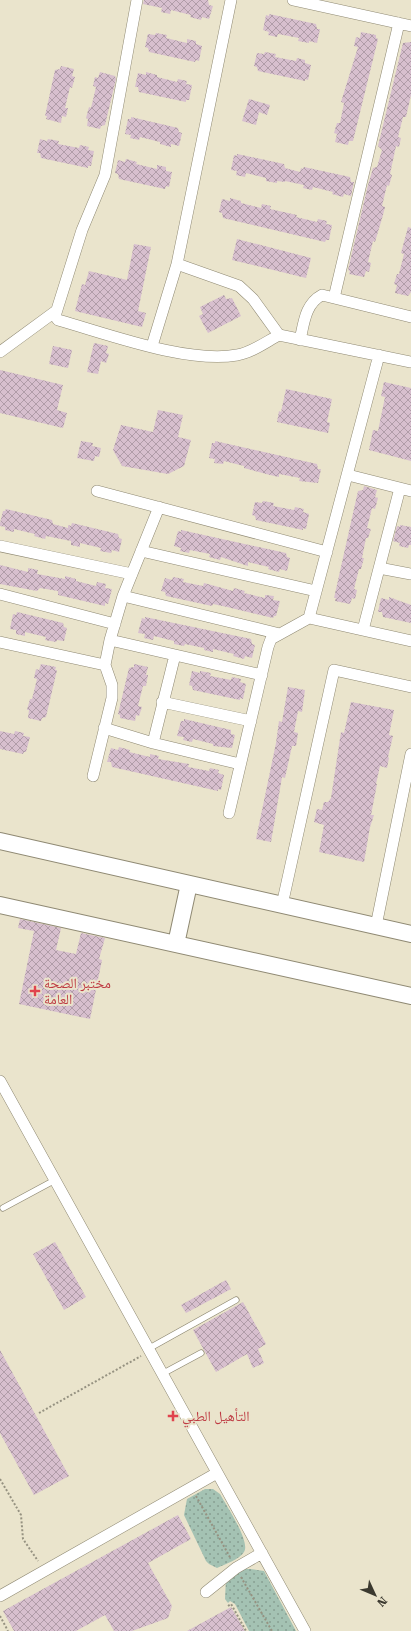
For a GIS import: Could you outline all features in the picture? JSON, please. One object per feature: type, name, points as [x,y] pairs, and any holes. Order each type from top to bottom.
[{"type":"street","points":[[137,0],[105,175],[82,230],[56,311],[55,316],[58,320],[193,356],[215,358],[240,355],[279,335],[411,362]]},
{"type":"street","points":[[152,346],[177,264],[231,0]]},
{"type":"street","points":[[293,0],[411,26]]},
{"type":"street","points":[[334,298],[400,23]]},
{"type":"street","points":[[177,264],[239,286],[253,299],[279,335]]},
{"type":"street","points":[[300,340],[308,306],[314,299],[322,295],[411,317]]},
{"type":"street","points":[[0,352],[56,311]]},
{"type":"street","points":[[308,618],[348,475],[379,355]]},
{"type":"street","points":[[348,475],[411,491]]},
{"type":"street","points":[[363,630],[400,488]]},
{"type":"street","points":[[97,491],[327,552]]},
{"type":"street","points":[[93,776],[112,698],[112,685],[105,665],[110,640],[123,596],[159,507]]},
{"type":"street","points":[[0,546],[132,574]]},
{"type":"street","points":[[141,551],[316,591]]},
{"type":"street","points":[[379,568],[411,574]]},
{"type":"street","points":[[0,594],[115,624]]},
{"type":"street","points":[[123,596],[280,634]]},
{"type":"street","points":[[228,813],[268,647],[271,640],[308,618],[411,641]]},
{"type":"street","points":[[110,640],[262,675]]},
{"type":"street","points":[[0,642],[105,665]]},
{"type":"street","points":[[153,743],[162,702],[175,656]]},
{"type":"street","points":[[282,905],[334,670],[411,687]]},
{"type":"street","points":[[162,702],[250,721]]},
{"type":"street","points":[[104,728],[153,743],[240,764]]},
{"type":"street","points":[[376,926],[411,754]]},
{"type":"street","points":[[0,841],[411,934]]},
{"type":"street","points":[[176,944],[189,884]]},
{"type":"street","points":[[0,905],[411,996]]},
{"type":"street","points":[[0,1081],[161,1375],[305,1631]]},
{"type":"street","points":[[0,1596],[217,1473]]},
{"type":"street","points":[[206,1592],[236,1568],[262,1553]]},
{"type":"lane","points":[[3,1208],[55,1180]]},
{"type":"lane","points":[[148,1350],[236,1300]]},
{"type":"lane","points":[[161,1375],[201,1353]]},
{"type":"path","points":[[39,1414],[148,1350]]},
{"type":"path","points":[[0,1479],[21,1515],[23,1539],[45,1570]]},
{"type":"path","points":[[192,1487],[272,1631]]},
{"type":"path","points":[[228,1606],[231,1604],[246,1631]]},
{"type":"path","points":[[0,1616],[8,1631]]},
{"type":"green space","points":[[205,1489],[213,1489],[220,1494],[244,1540],[245,1547],[242,1555],[232,1562],[217,1568],[206,1561],[184,1515],[187,1499]]},
{"type":"green space","points":[[242,1569],[264,1571],[296,1631],[249,1631],[235,1604],[230,1601],[228,1603],[225,1599],[226,1578]]},
{"type":"building","points":[[144,0],[208,0],[209,5],[213,6],[209,19],[202,17],[201,20],[190,17],[191,15],[171,10],[170,14],[161,12],[162,8],[143,4]]},
{"type":"building","points":[[269,14],[316,24],[317,29],[320,29],[317,43],[298,41],[299,38],[278,34],[277,37],[268,35],[269,32],[263,30],[266,15],[269,16]]},
{"type":"building","points":[[361,32],[376,35],[376,38],[378,39],[353,141],[349,141],[348,145],[335,142],[337,134],[334,133],[337,123],[340,123],[344,103],[341,102],[358,47],[354,46],[356,37],[360,38]]},
{"type":"building","points":[[156,33],[167,35],[166,38],[187,43],[187,39],[196,41],[196,44],[202,46],[199,61],[196,60],[195,62],[149,52],[148,48],[145,47],[148,34],[155,35]]},
{"type":"building","points":[[411,42],[411,95],[406,117],[403,117],[398,137],[401,138],[399,147],[396,146],[390,174],[392,175],[389,186],[387,185],[382,206],[385,207],[383,215],[375,242],[373,241],[368,262],[371,263],[369,272],[366,271],[364,277],[349,274],[350,271],[348,270],[368,185],[373,168],[377,167],[382,150],[378,146],[403,43]]},
{"type":"building","points":[[265,52],[276,54],[275,57],[296,61],[297,58],[305,60],[305,63],[311,65],[308,80],[305,79],[305,81],[258,71],[257,67],[254,66],[257,53],[264,54]]},
{"type":"building","points":[[61,66],[74,69],[72,76],[75,77],[72,88],[70,87],[65,108],[68,108],[66,117],[62,116],[61,123],[46,119],[47,116],[45,116],[55,70],[60,69]]},
{"type":"building","points":[[100,72],[115,76],[116,79],[105,125],[101,126],[100,129],[87,126],[88,119],[86,118],[89,107],[91,108],[96,87],[93,86],[95,77],[98,78]]},
{"type":"building","points":[[146,72],[157,75],[157,77],[177,82],[178,79],[187,81],[186,84],[192,85],[189,100],[186,100],[186,102],[139,92],[138,87],[135,87],[138,73],[146,75]]},
{"type":"building","points":[[249,99],[270,105],[267,115],[259,112],[256,125],[242,121]]},
{"type":"building","points":[[131,117],[178,128],[179,132],[182,133],[179,146],[171,144],[171,147],[160,144],[160,142],[140,137],[139,140],[130,138],[131,135],[125,134],[128,119],[131,119]]},
{"type":"building","points":[[40,139],[47,141],[48,139],[59,141],[58,144],[79,148],[80,145],[89,147],[88,150],[94,151],[91,166],[88,166],[88,168],[41,158],[40,153],[37,153]]},
{"type":"building","points":[[237,154],[284,164],[285,168],[300,172],[301,168],[303,169],[304,167],[350,177],[351,182],[354,182],[351,196],[344,194],[343,197],[332,194],[333,192],[313,187],[312,190],[303,188],[304,185],[285,181],[277,181],[277,183],[266,181],[266,178],[246,173],[245,177],[236,175],[237,171],[231,170],[234,155],[237,156]]},
{"type":"building","points":[[126,159],[137,162],[136,164],[157,169],[157,165],[166,167],[166,171],[172,172],[169,187],[166,186],[165,189],[119,179],[118,174],[115,173],[118,160],[125,162]]},
{"type":"building","points":[[230,198],[241,201],[241,203],[261,208],[262,204],[271,206],[270,209],[297,215],[296,217],[317,222],[318,219],[327,221],[326,224],[332,225],[329,240],[326,240],[325,242],[223,218],[222,213],[219,212],[222,199],[230,201]]},
{"type":"building","points":[[408,227],[411,228],[411,292],[408,296],[395,293],[397,285],[394,284],[397,274],[399,274],[404,254],[401,253]]},
{"type":"building","points":[[237,239],[311,258],[306,278],[232,260]]},
{"type":"building","points":[[134,244],[151,247],[138,311],[146,313],[142,327],[75,311],[82,284],[85,285],[89,271],[127,280]]},
{"type":"building","points":[[224,295],[226,299],[232,298],[241,316],[208,333],[199,316],[203,314],[200,307]]},
{"type":"building","points":[[94,343],[108,346],[106,353],[109,354],[106,363],[101,361],[98,374],[87,372]]},
{"type":"building","points":[[53,346],[72,350],[68,368],[49,364]]},
{"type":"building","points":[[0,370],[63,385],[57,410],[67,413],[63,428],[0,413]]},
{"type":"building","points":[[384,382],[411,388],[411,461],[369,450],[373,430],[378,431],[385,397],[381,396]]},
{"type":"building","points":[[286,389],[332,399],[327,422],[330,423],[328,433],[277,422],[279,411],[281,412]]},
{"type":"building","points":[[158,410],[183,415],[178,437],[191,440],[184,466],[168,474],[122,466],[113,450],[121,425],[153,432]]},
{"type":"building","points":[[81,441],[93,443],[92,446],[101,448],[99,457],[95,456],[94,461],[77,458]]},
{"type":"building","points":[[215,441],[317,464],[318,469],[321,469],[318,483],[299,481],[300,478],[279,474],[279,477],[270,475],[224,461],[223,464],[214,463],[215,459],[209,458],[212,443],[215,443]]},
{"type":"building","points":[[364,486],[377,490],[375,497],[378,498],[375,509],[372,508],[367,528],[371,529],[368,538],[366,538],[362,558],[364,558],[361,569],[359,569],[354,589],[357,590],[355,599],[352,598],[350,604],[335,601],[336,598],[334,598],[358,491],[363,490]]},
{"type":"building","points":[[263,501],[274,503],[273,506],[294,510],[295,507],[304,509],[303,512],[309,514],[306,529],[303,528],[303,530],[256,520],[255,516],[252,515],[255,502],[262,503]]},
{"type":"building","points":[[6,509],[52,520],[53,524],[68,528],[68,525],[71,526],[72,523],[118,534],[119,538],[122,539],[119,552],[112,550],[111,553],[100,551],[101,548],[80,543],[80,547],[71,545],[71,541],[46,536],[45,539],[34,536],[35,534],[14,529],[14,532],[5,530],[5,527],[0,526],[0,523],[3,511]]},
{"type":"building","points":[[400,525],[411,527],[411,545],[409,545],[408,548],[399,546],[400,543],[393,541],[397,526],[400,527]]},
{"type":"building","points":[[181,530],[286,553],[287,557],[290,558],[287,571],[280,569],[279,572],[268,569],[269,567],[248,562],[248,566],[221,557],[220,560],[209,557],[210,554],[190,550],[189,553],[180,551],[181,548],[174,546],[178,531],[181,532]]},
{"type":"building","points":[[0,565],[28,572],[28,568],[38,570],[37,574],[65,579],[65,576],[76,579],[76,581],[96,586],[97,582],[106,584],[105,588],[112,589],[108,604],[105,603],[105,606],[58,595],[58,591],[40,588],[37,591],[0,584]]},
{"type":"building","points":[[173,577],[184,579],[183,582],[203,586],[204,583],[233,591],[234,588],[245,591],[244,593],[265,598],[265,595],[274,596],[273,600],[280,601],[276,616],[273,618],[213,604],[212,606],[166,596],[165,592],[161,591],[165,578],[172,580]]},
{"type":"building","points":[[389,597],[411,605],[411,623],[383,617],[382,612],[378,612],[381,598],[389,600]]},
{"type":"building","points":[[17,612],[63,623],[64,627],[67,628],[64,641],[57,640],[56,642],[45,640],[46,637],[25,632],[25,636],[16,634],[16,630],[10,629],[13,614],[16,615]]},
{"type":"building","points":[[145,617],[251,639],[252,644],[255,645],[252,658],[245,656],[244,659],[233,656],[234,654],[213,649],[213,652],[204,650],[204,648],[185,644],[184,646],[174,644],[174,641],[154,636],[153,640],[144,638],[145,634],[138,633],[142,618],[145,619]]},
{"type":"building","points":[[41,664],[56,667],[55,670],[57,670],[46,717],[42,718],[41,721],[28,718],[29,710],[27,710],[30,699],[32,699],[37,679],[34,678],[36,669],[39,670]]},
{"type":"building","points":[[134,664],[148,667],[146,686],[143,686],[138,706],[142,707],[139,716],[136,715],[135,721],[120,718],[120,715],[118,714],[129,668],[134,667]]},
{"type":"building","points":[[192,671],[211,673],[210,676],[231,680],[232,677],[241,679],[240,682],[246,684],[243,699],[240,698],[240,700],[193,690],[192,686],[189,685]]},
{"type":"building","points":[[288,687],[305,690],[302,712],[298,711],[294,732],[298,733],[296,746],[292,746],[285,778],[282,777],[271,842],[256,839],[276,743],[279,721],[282,722]]},
{"type":"building","points":[[351,702],[394,710],[389,735],[393,736],[389,758],[387,768],[380,766],[371,815],[374,815],[370,827],[364,862],[319,852],[324,825],[314,822],[317,809],[322,810],[324,802],[328,802],[331,798],[341,732],[344,733]]},
{"type":"building","points":[[184,719],[231,730],[231,734],[235,735],[232,748],[213,746],[213,744],[193,739],[192,742],[183,740],[184,737],[177,736],[181,721],[184,721]]},
{"type":"building","points":[[0,731],[14,734],[15,731],[24,733],[23,736],[30,737],[26,752],[23,754],[0,749]]},
{"type":"building","points":[[119,747],[130,750],[129,752],[150,757],[150,754],[159,756],[158,759],[189,764],[188,767],[209,771],[210,768],[219,770],[218,773],[224,775],[221,790],[218,789],[218,791],[112,767],[111,762],[107,762],[111,748],[118,750]]},
{"type":"building","points":[[20,919],[61,928],[56,950],[76,954],[81,933],[105,938],[99,959],[102,960],[90,1019],[19,1004],[34,931],[18,928]]},
{"type":"building","points":[[55,1242],[86,1297],[64,1310],[33,1254]]},
{"type":"building","points":[[226,1280],[231,1289],[186,1313],[181,1305]]},
{"type":"building","points":[[243,1302],[266,1344],[258,1349],[264,1363],[253,1368],[247,1354],[216,1372],[193,1330]]},
{"type":"building","points":[[0,1350],[69,1476],[34,1495],[0,1433]]},
{"type":"building","points":[[178,1515],[191,1539],[148,1563],[172,1606],[168,1618],[132,1631],[114,1631],[105,1615],[76,1631],[14,1631],[3,1611]]},
{"type":"building","points":[[231,1607],[245,1631],[187,1631]]},
{"type":"place","name":"مختبر الصحة العامة","points":[[35,991]]},
{"type":"place","name":"التأهيل الطبي","points":[[173,1416]]}]
